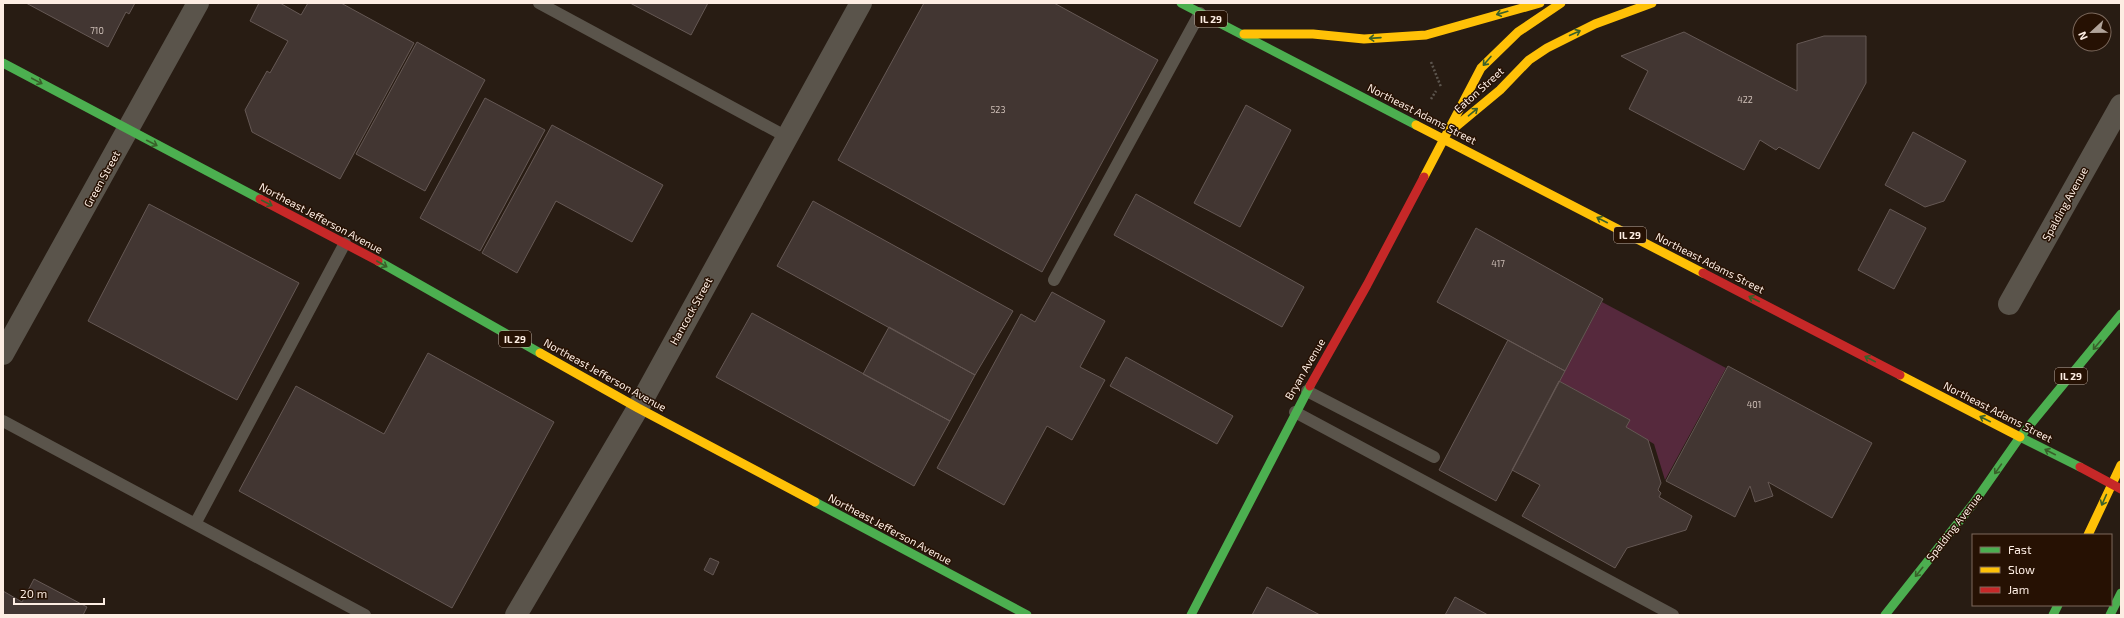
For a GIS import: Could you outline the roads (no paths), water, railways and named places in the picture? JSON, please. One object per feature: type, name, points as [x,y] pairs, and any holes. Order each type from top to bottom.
[{"type":"main road","name":"Northeast Adams Street","points":[[1181,3],[2121,488]]},
{"type":"main road","points":[[1240,34],[1313,34],[1364,38],[1426,35],[1540,3]]},
{"type":"main road","name":"Eaton Street","points":[[1443,138],[1482,68],[1499,48],[1519,30],[1561,3]]},
{"type":"main road","name":"Eaton Street","points":[[1443,138],[1500,90],[1529,60],[1546,48],[1595,24],[1652,3]]},
{"type":"main road","name":"Northeast Jefferson Avenue","points":[[3,63],[129,131],[345,243],[638,408],[1027,615]]},
{"type":"main road","name":"Bryan Avenue","points":[[1191,615],[1295,412],[1367,285],[1443,138]]},
{"type":"main road","name":"IL 29","points":[[2020,437],[2121,314]]},
{"type":"main road","name":"Spalding Avenue","points":[[1885,615],[1973,504],[2020,437]]},
{"type":"main road","points":[[2088,534],[2121,465]]},
{"type":"main road","points":[[2110,615],[2121,593]]},
{"type":"street","name":"Green Street","points":[[3,354],[129,131],[198,3]]},
{"type":"street","name":"Hancock Street","points":[[516,615],[638,408],[861,3]]},
{"type":"street","name":"Spalding Avenue","points":[[2009,304],[2121,105]]},
{"type":"lane","points":[[539,3],[787,137]]},
{"type":"lane","points":[[1054,280],[1200,13]]},
{"type":"lane","points":[[195,524],[345,243]]},
{"type":"lane","points":[[1307,391],[1434,456]]},
{"type":"lane","points":[[1295,412],[1673,615]]},
{"type":"lane","points":[[3,421],[365,615]]}]
